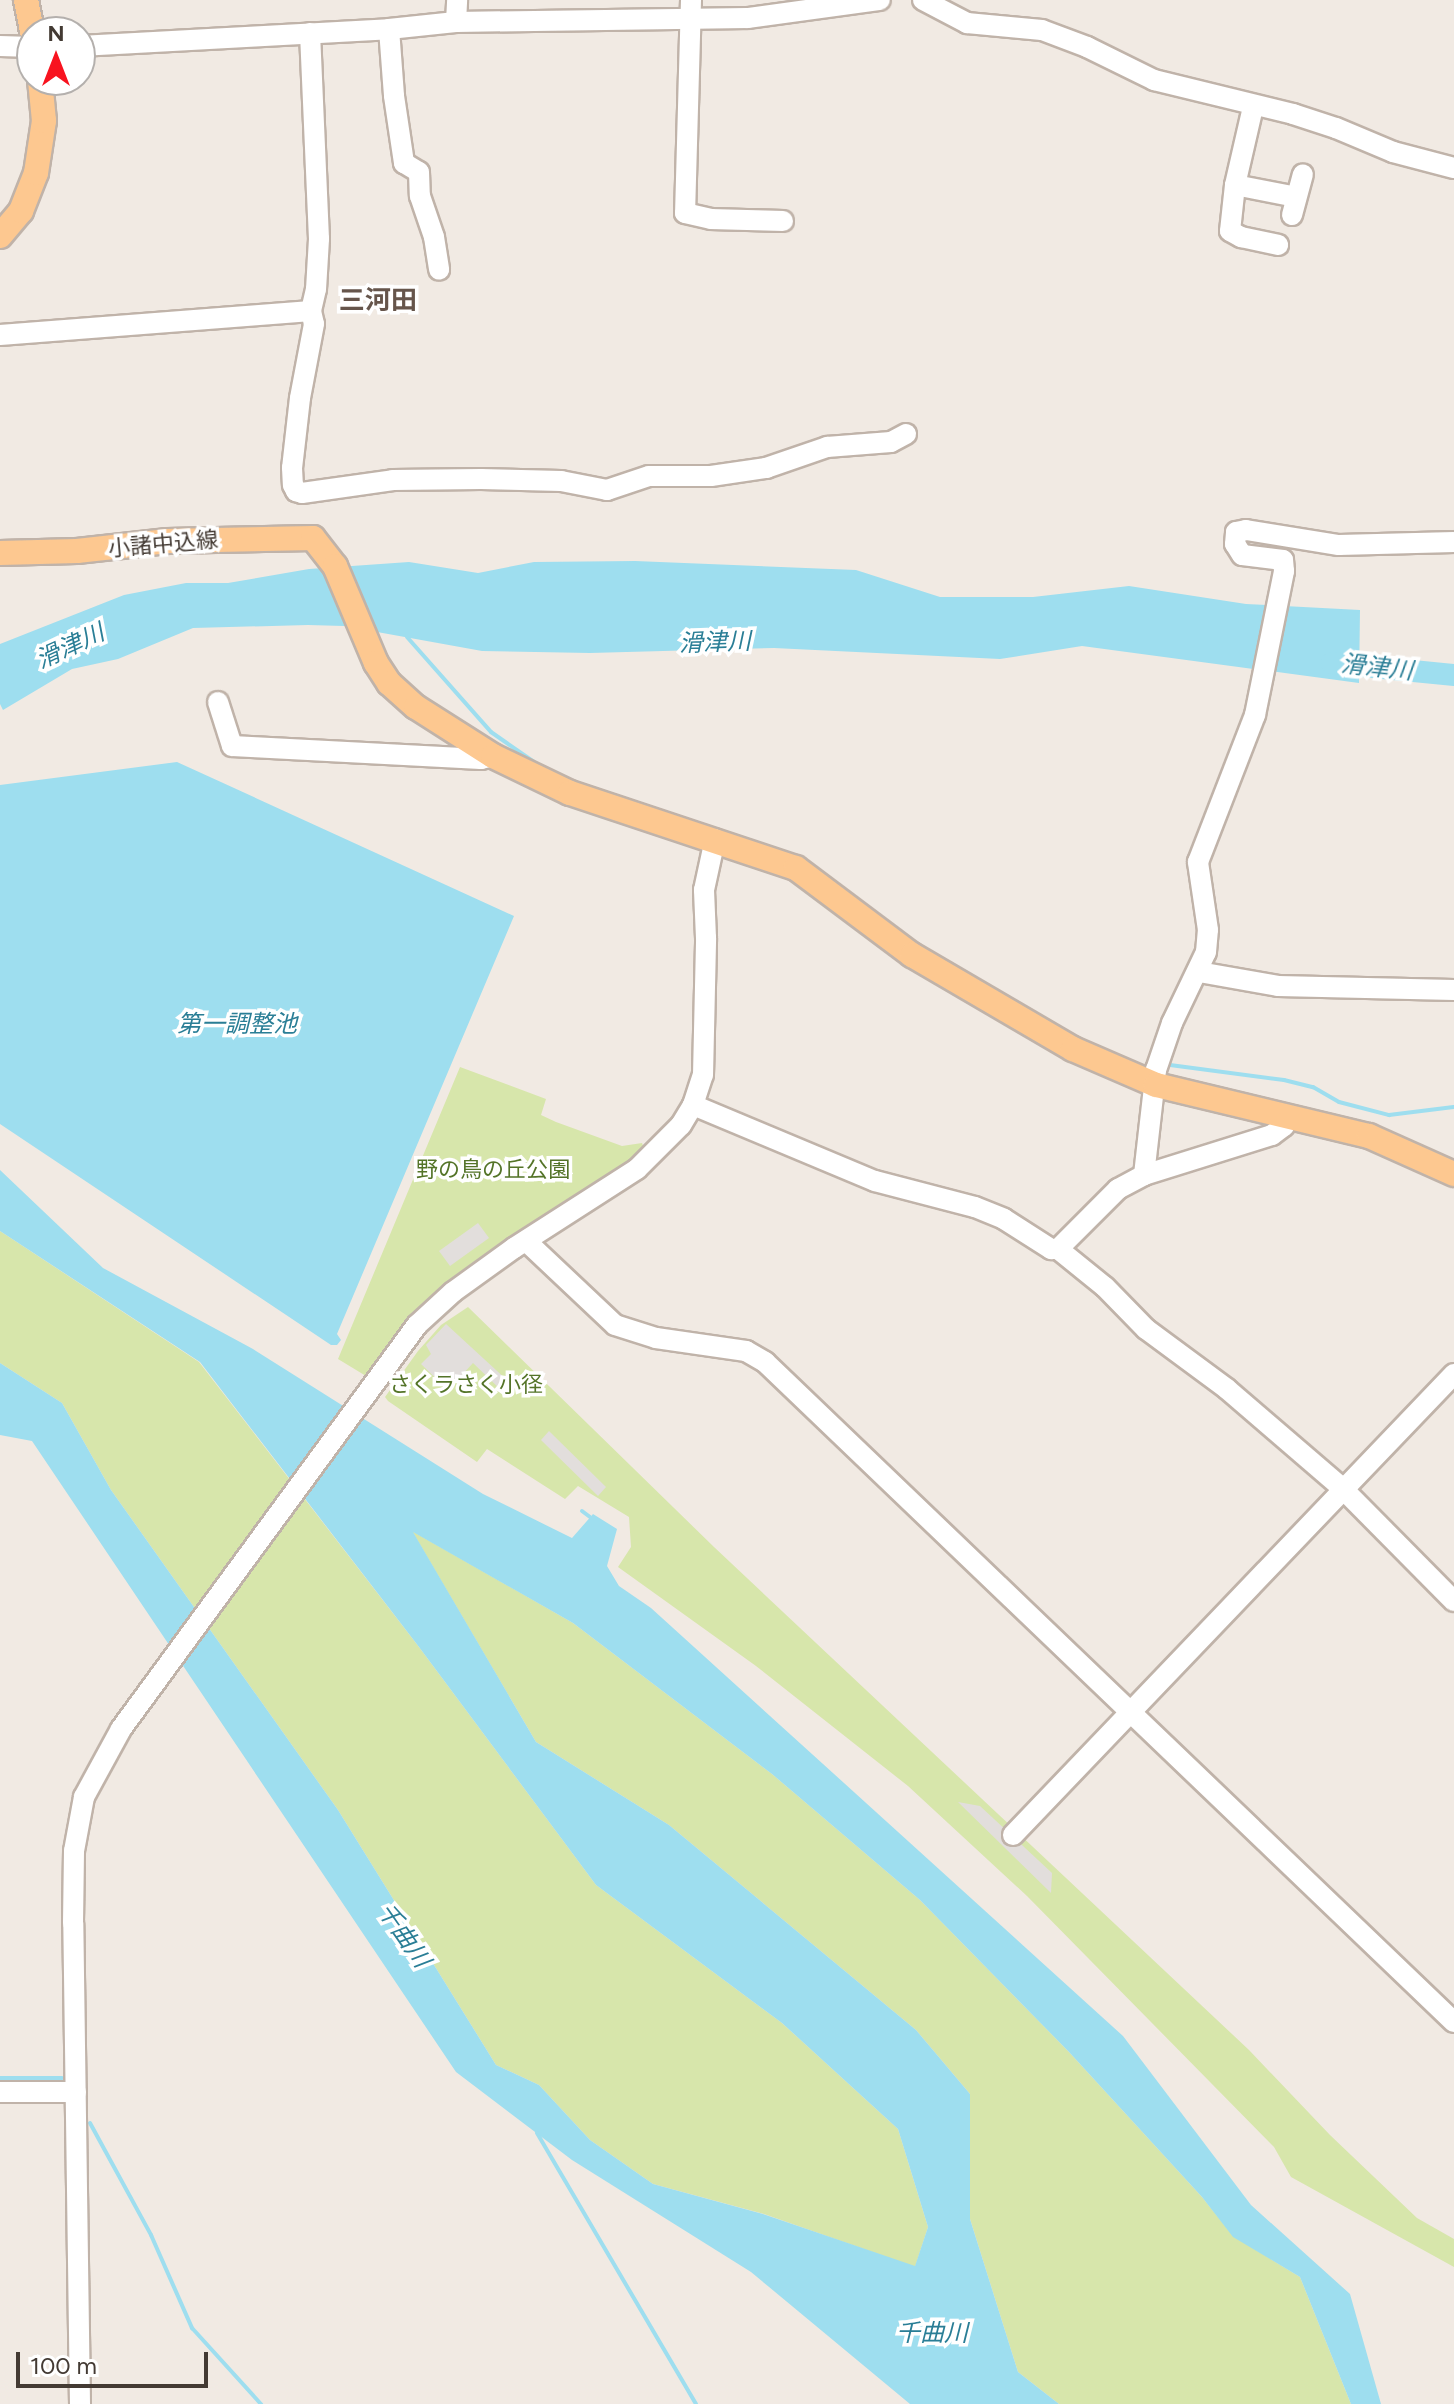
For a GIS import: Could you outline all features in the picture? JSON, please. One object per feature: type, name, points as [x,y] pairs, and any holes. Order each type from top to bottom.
[{"type":"main road","points":[[0,236],[21,211],[36,173],[44,121],[42,96]]},
{"type":"main road","name":"小諸中込線","points":[[0,553],[300,536],[313,538],[335,566],[382,674],[408,701],[493,756]]},
{"type":"main road","points":[[493,756],[570,793],[796,868],[912,955],[1073,1049],[1156,1085],[1369,1136],[1454,1174]]},
{"type":"street","points":[[456,22],[457,0]]},
{"type":"street","points":[[96,45],[689,10],[748,18],[880,0]]},
{"type":"street","points":[[923,0],[967,23],[1042,30],[1087,47],[1154,80],[1253,107],[1293,114],[1393,152],[1454,168]]},
{"type":"street","points":[[689,10],[685,213],[711,219],[783,221]]},
{"type":"street","points":[[389,29],[394,96],[404,163],[419,172],[420,196],[434,237],[439,270]]},
{"type":"street","points":[[310,33],[319,239],[316,289],[311,311],[314,324],[292,468],[296,491],[302,493],[393,480],[548,480],[607,490],[649,476],[711,476],[766,468],[827,447],[891,442],[906,434]]},
{"type":"street","points":[[1253,107],[1235,185],[1230,231],[1241,237],[1278,245]]},
{"type":"street","points":[[1235,185],[1294,206],[1303,174]]},
{"type":"street","points":[[0,335],[311,311]]},
{"type":"street","points":[[1144,1175],[1156,1070],[1172,1023],[1199,972],[1208,941],[1198,862],[1255,715],[1284,571],[1283,560],[1242,555],[1235,544],[1236,532],[1339,545],[1454,542]]},
{"type":"street","points":[[218,702],[232,746],[481,759],[493,756]]},
{"type":"street","points":[[80,2404],[76,1830],[92,1778],[130,1718],[403,1342],[435,1308],[526,1241],[653,1156],[693,1105],[703,1075],[706,1044],[704,890],[715,839]]},
{"type":"street","points":[[1199,972],[1278,986],[1454,990]]},
{"type":"street","points":[[693,1105],[875,1181],[975,1207],[1004,1219],[1051,1249],[1058,1249],[1105,1287],[1146,1329],[1227,1389],[1342,1488],[1454,1601]]},
{"type":"street","points":[[1058,1249],[1118,1189],[1144,1175],[1272,1135],[1284,1126],[1286,1117]]},
{"type":"street","points":[[526,1241],[615,1325],[656,1338],[746,1351],[765,1362],[1454,2022]]},
{"type":"street","points":[[1013,1835],[1454,1374]]},
{"type":"street","points":[[0,2092],[76,2092]]},
{"type":"green space","name":"野の鳥の丘公園","points":[[460,1067],[546,1099],[541,1115],[556,1122],[622,1146],[642,1143],[645,1151],[617,1175],[442,1288],[417,1311],[366,1376],[338,1359]]},
{"type":"green space","points":[[0,1231],[199,1362],[419,1647],[596,1885],[782,2023],[898,2129],[928,2227],[915,2267],[764,2214],[653,2184],[590,2140],[539,2085],[496,2065],[338,1810],[111,1490],[62,1403],[0,1363]]},
{"type":"green space","name":"さくラさく小径","points":[[468,1307],[714,1547],[1249,2050],[1330,2135],[1417,2218],[1454,2239],[1454,2267],[1291,2177],[1274,2147],[1027,1896],[908,1786],[756,1666],[618,1567],[631,1547],[629,1517],[578,1486],[565,1499],[487,1449],[477,1462],[388,1401],[385,1397],[418,1351],[441,1325]]},
{"type":"green space","points":[[412,1531],[573,1623],[772,1774],[920,1900],[1069,2052],[1202,2197],[1233,2236],[1300,2277],[1351,2404],[1059,2404],[1018,2372],[970,2219],[970,2094],[916,2030],[669,1825],[536,1742]]},
{"type":"shaded area","points":[[478,1223],[489,1238],[450,1266],[439,1251]]},
{"type":"shaded area","points":[[446,1324],[509,1382],[501,1390],[473,1363],[448,1390],[421,1364],[431,1354],[426,1345]]},
{"type":"shaded area","points":[[549,1431],[606,1487],[598,1496],[541,1440]]},
{"type":"shaded area","points":[[958,1802],[980,1806],[1052,1873],[1051,1893]]},
{"type":"water","points":[[635,561],[856,570],[940,597],[1033,597],[1129,586],[1246,604],[1360,610],[1359,683],[1082,646],[1000,659],[774,648],[590,653],[482,651],[344,626],[308,625],[193,628],[118,659],[72,669],[3,710],[0,704],[0,644],[124,595],[186,583],[228,583],[309,569],[409,562],[478,573],[534,562]]},
{"type":"water","name":"第一調整池","points":[[177,762],[514,916],[337,1334],[341,1340],[337,1345],[331,1345],[0,1124],[0,785]]},
{"type":"water","name":"千曲川","points":[[0,1170],[103,1268],[253,1349],[483,1494],[572,1538],[593,1514],[617,1529],[607,1566],[619,1586],[651,1608],[1123,2036],[1251,2205],[1350,2294],[1381,2404],[1351,2404],[1300,2277],[1233,2237],[1202,2197],[1069,2052],[920,1900],[772,1774],[573,1623],[413,1532],[536,1742],[669,1825],[916,2030],[970,2094],[970,2219],[1018,2372],[1059,2404],[910,2404],[751,2272],[572,2160],[456,2072],[32,1441],[0,1435],[0,1363],[62,1403],[111,1490],[338,1810],[496,2065],[539,2085],[590,2140],[653,2184],[763,2214],[915,2266],[928,2227],[898,2129],[782,2023],[596,1885],[419,1647],[200,1362],[0,1231]]},
{"type":"waterway","points":[[407,637],[491,732],[537,764]]},
{"type":"waterway","name":"滑津川","points":[[1332,663],[1454,675]]},
{"type":"waterway","points":[[718,830],[781,851]]},
{"type":"waterway","points":[[1170,1065],[1284,1080],[1313,1087],[1339,1102],[1389,1115],[1454,1107]]},
{"type":"waterway","points":[[582,1511],[590,1517]]},
{"type":"waterway","points":[[0,2078],[62,2078]]},
{"type":"waterway","points":[[90,2123],[151,2235],[192,2328],[261,2404]]},
{"type":"waterway","points":[[537,2133],[696,2404]]},
{"type":"district","name":"三河田","points":[[378,301]]}]
